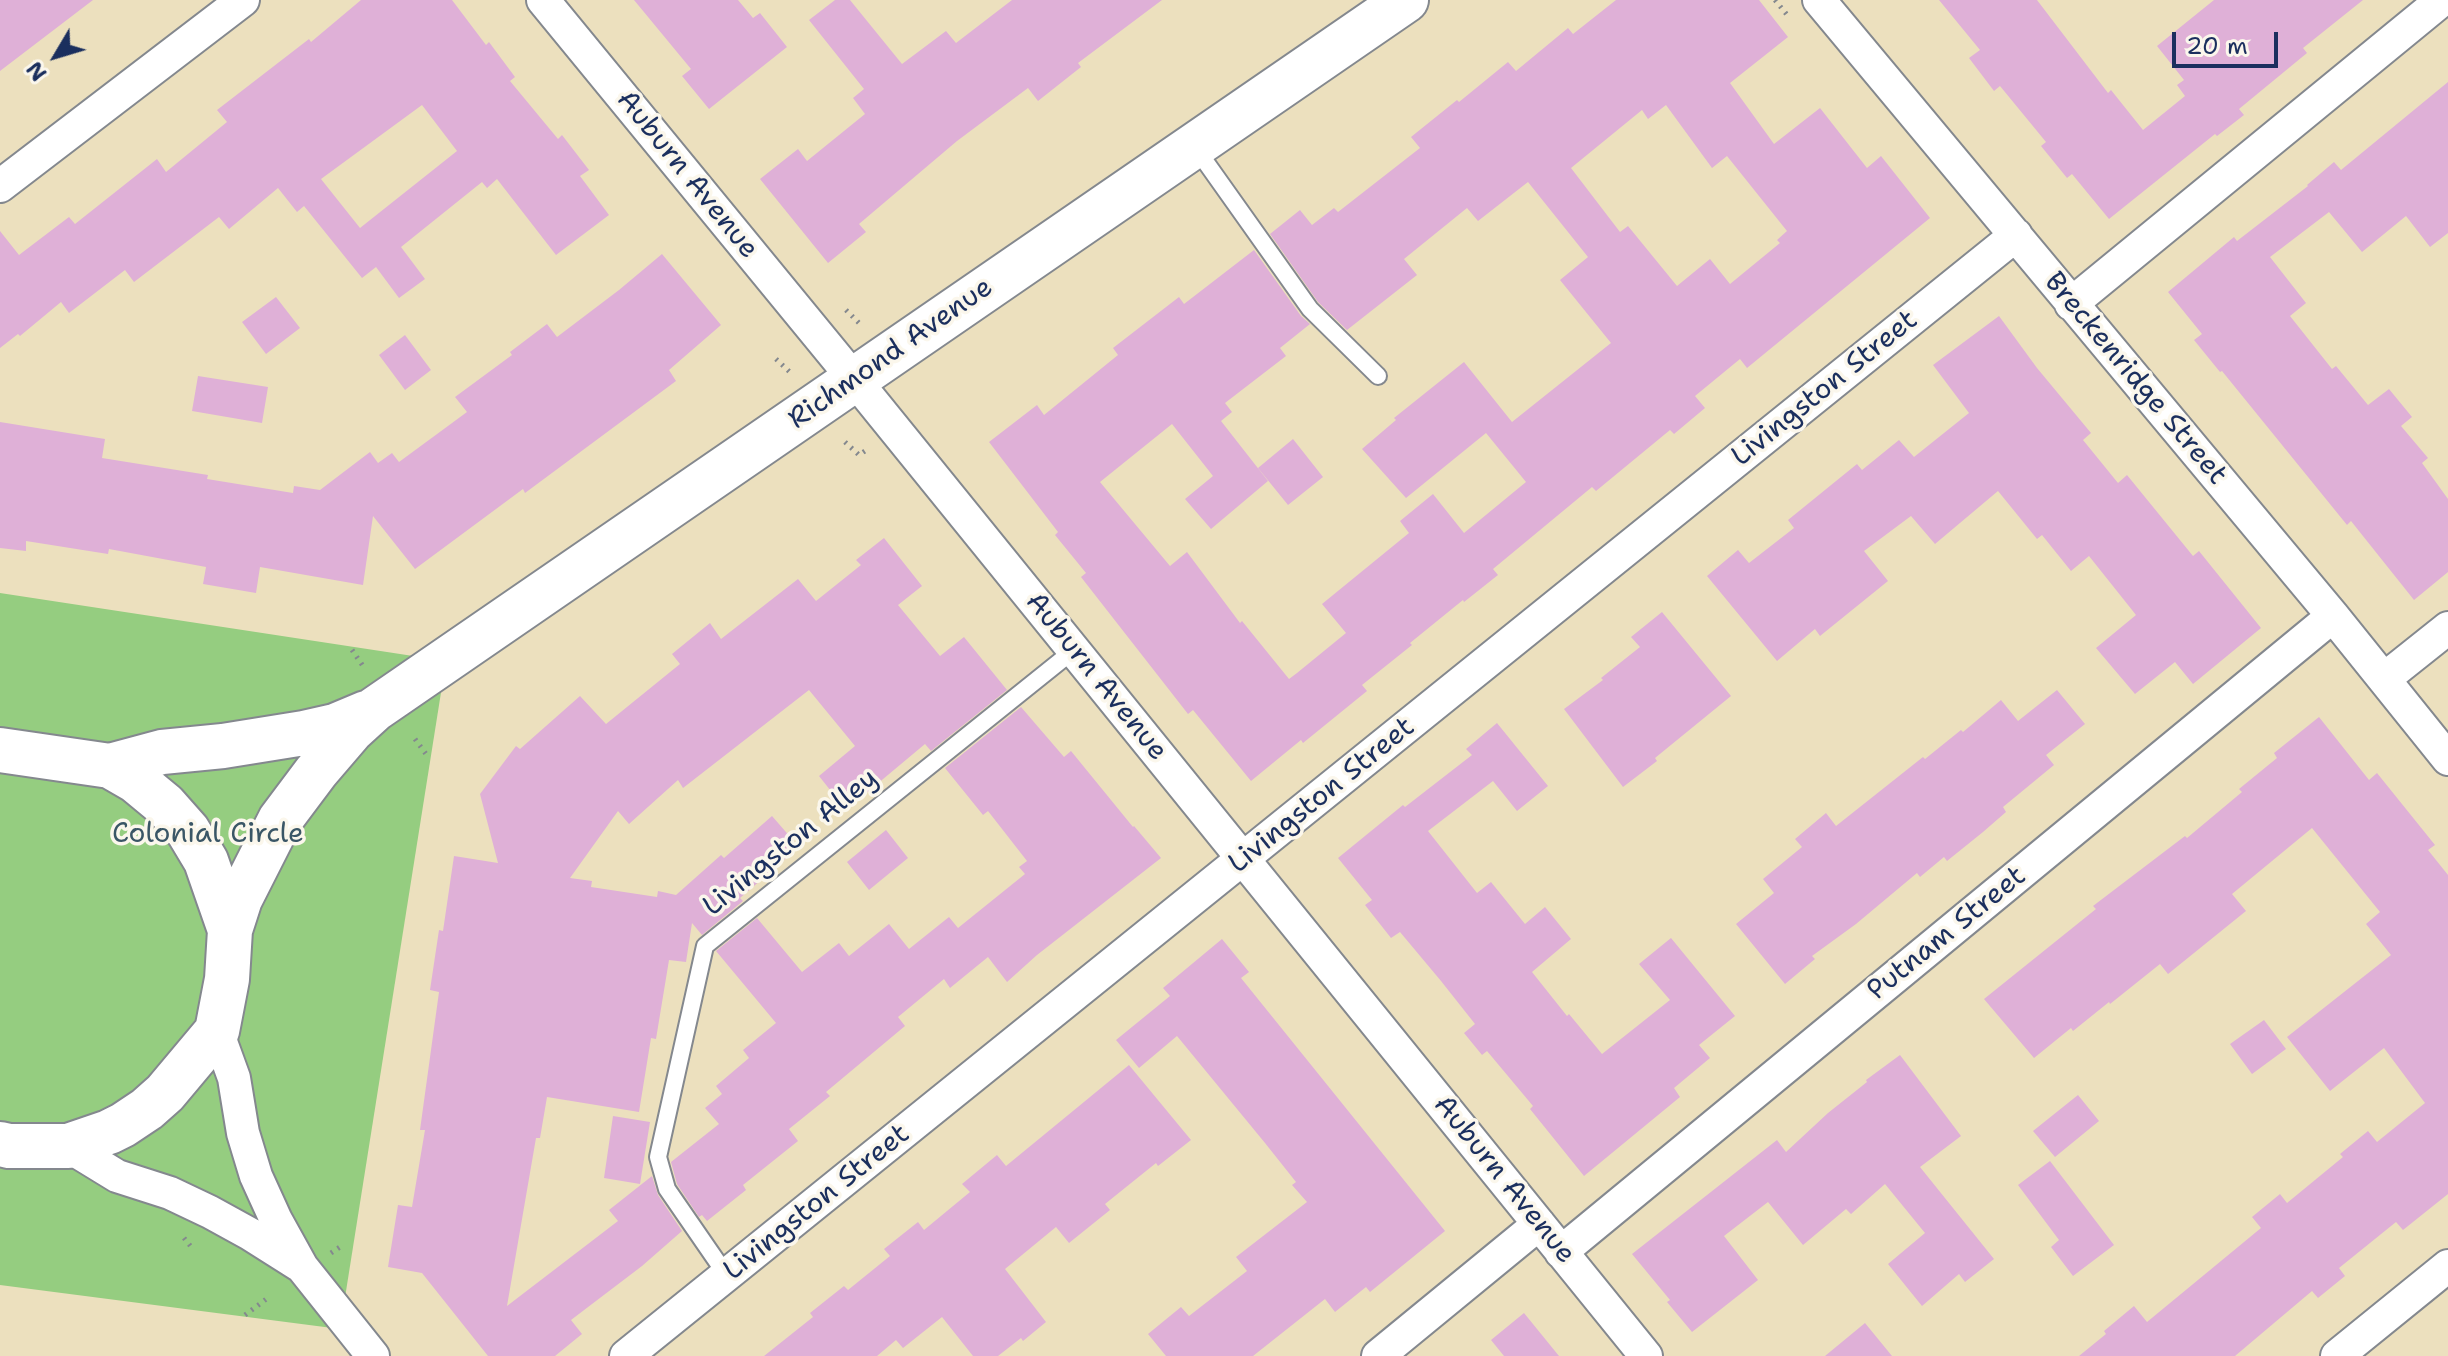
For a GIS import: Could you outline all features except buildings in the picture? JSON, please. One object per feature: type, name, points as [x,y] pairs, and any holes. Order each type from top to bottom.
[{"type":"street","points":[[0,186],[243,0]]},
{"type":"street","name":"Auburn Avenue","points":[[543,0],[1646,1356]]},
{"type":"street","name":"Richmond Avenue","points":[[110,766],[162,752],[223,746],[335,726],[370,689],[854,379],[1406,0]]},
{"type":"street","name":"Breckenridge Street","points":[[1819,0],[2333,616],[2448,759]]},
{"type":"street","points":[[2071,304],[2442,0]]},
{"type":"street","name":"Livingston Street","points":[[626,1356],[2016,235]]},
{"type":"street","name":"Putnam Street","points":[[1561,1252],[2333,616]]},
{"type":"street","points":[[2384,679],[2448,628]]},
{"type":"street","name":"Richmond Avenue","points":[[230,930],[246,886],[280,820],[352,730],[370,689]]},
{"type":"street","points":[[0,750],[110,766],[136,781],[165,805],[188,831],[206,861],[230,930],[227,979],[217,1031],[173,1085],[147,1109],[109,1132],[68,1146],[0,1144]]},
{"type":"street","points":[[217,1031],[234,1078],[243,1133],[256,1176],[302,1267],[362,1352]]},
{"type":"street","points":[[68,1146],[117,1176],[170,1193],[210,1212],[302,1267]]},
{"type":"street","points":[[1378,1356],[1539,1224]]},
{"type":"street","points":[[2337,1356],[2448,1266]]},
{"type":"lane","points":[[1194,146],[1310,309],[1378,376]]},
{"type":"lane","name":"Livingston Alley","points":[[727,1276],[667,1189],[658,1157],[705,946],[1074,650]]},
{"type":"path","points":[[846,310],[862,327]]},
{"type":"path","points":[[776,359],[794,376]]},
{"type":"path","points":[[845,442],[859,455],[869,448]]},
{"type":"path","points":[[352,650],[370,689]]},
{"type":"path","points":[[415,739],[426,754]]},
{"type":"path","points":[[245,1315],[269,1297]]},
{"type":"green space","name":"Colonial Circle","points":[[0,593],[446,661],[340,1329],[0,1285]]}]
